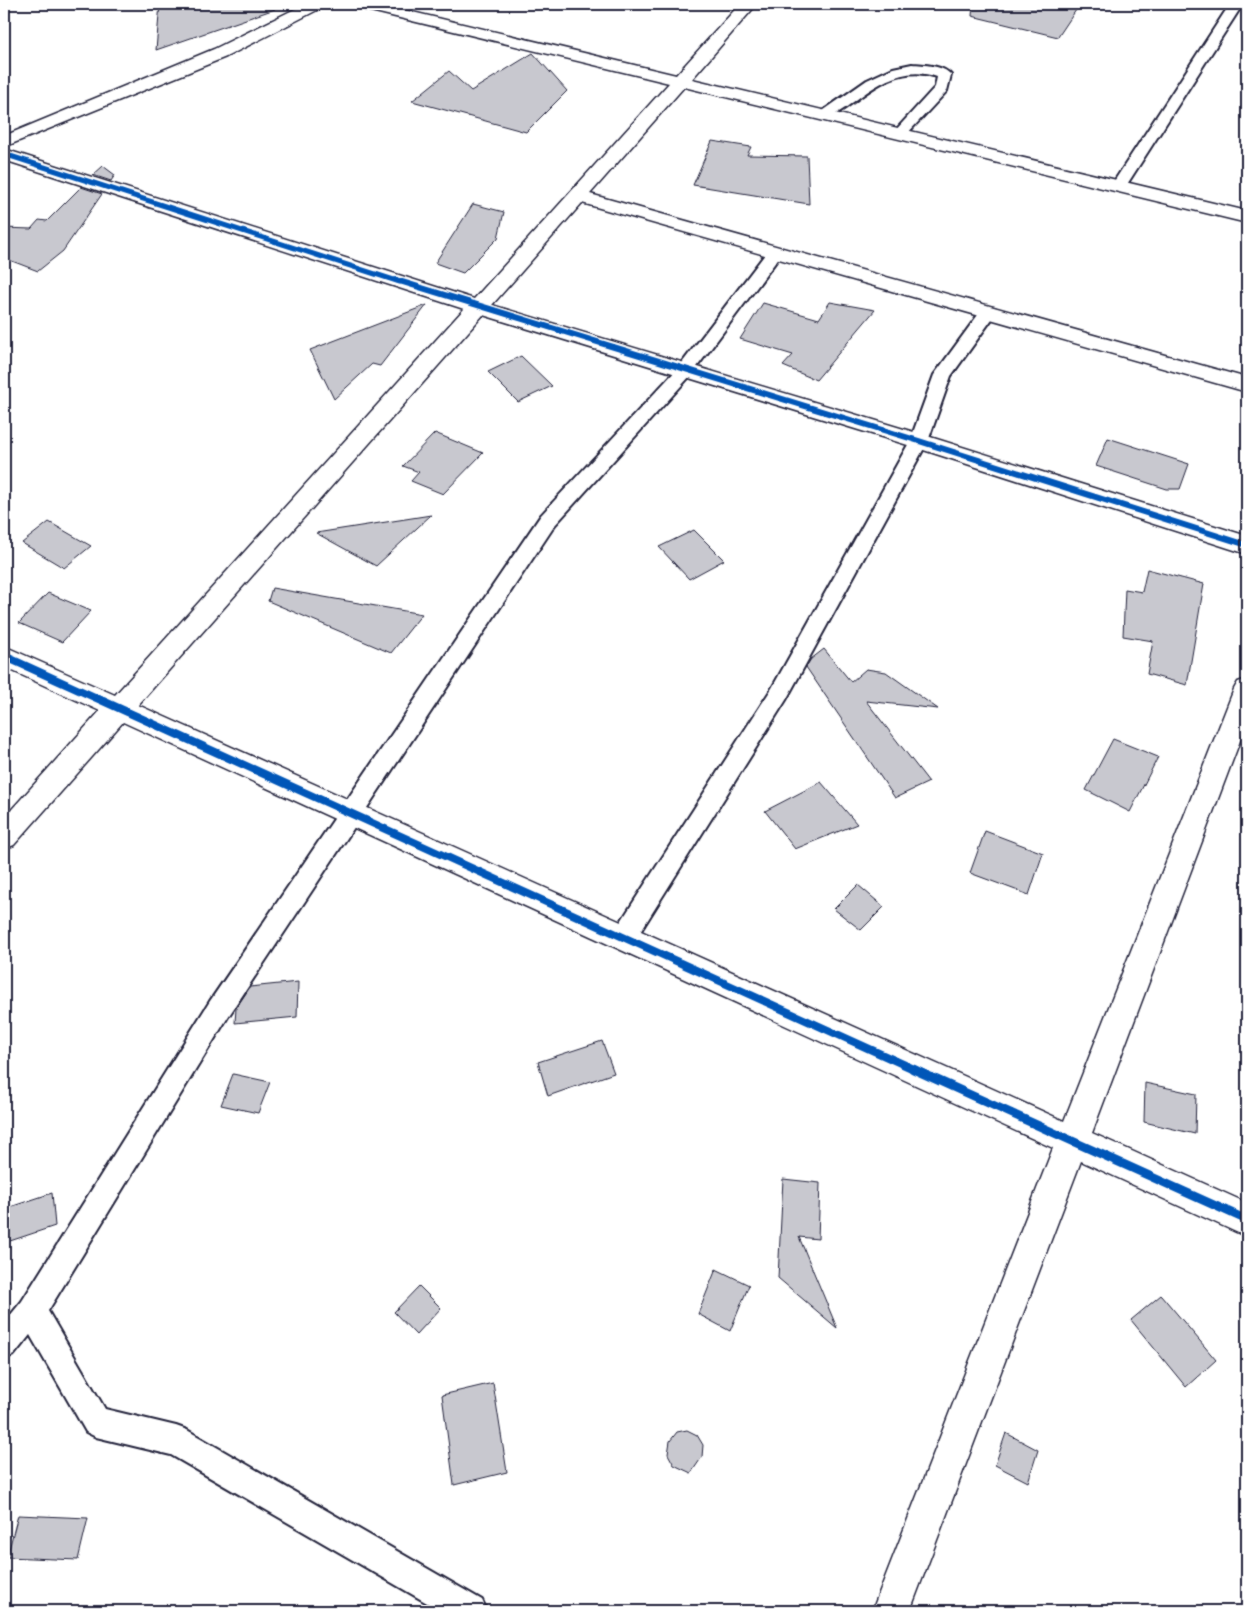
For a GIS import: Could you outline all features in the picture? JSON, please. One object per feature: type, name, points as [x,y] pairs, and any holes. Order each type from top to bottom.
[{"type":"street","points":[[4,142],[220,53],[317,4]]},
{"type":"street","points":[[360,4],[1247,217]]},
{"type":"street","points":[[4,837],[749,4]]},
{"type":"street","points":[[4,154],[478,307],[919,441],[1247,545]]},
{"type":"street","points":[[578,196],[1247,385]]},
{"type":"street","points":[[6,659],[119,708],[1247,1220]]},
{"type":"street","points":[[891,1611],[1247,689]]},
{"type":"lane","points":[[1119,186],[1236,4]]},
{"type":"lane","points":[[824,115],[882,76],[901,71],[924,69],[944,75],[942,88],[900,133]]},
{"type":"lane","points":[[4,1345],[32,1311],[219,1009],[548,520],[685,371],[775,252]]},
{"type":"lane","points":[[624,937],[779,694],[919,441],[943,375],[989,312]]},
{"type":"lane","points":[[32,1311],[96,1422],[176,1441],[471,1611]]},
{"type":"building","points":[[160,4],[274,4],[275,9],[156,50]]},
{"type":"building","points":[[973,4],[1080,4],[1058,37],[972,16]]},
{"type":"building","points":[[533,53],[567,91],[526,132],[412,101],[449,71],[471,91]]},
{"type":"building","points":[[712,141],[751,147],[747,155],[807,156],[809,204],[693,185]]},
{"type":"building","points":[[103,166],[115,175],[111,181],[93,175]]},
{"type":"building","points":[[81,187],[102,194],[63,251],[38,271],[4,258],[4,228],[31,229],[39,220],[47,221]]},
{"type":"building","points":[[473,204],[504,212],[498,238],[463,273],[435,263]]},
{"type":"building","points":[[830,302],[875,310],[816,380],[783,366],[793,355],[740,339],[763,303],[819,319]]},
{"type":"building","points":[[427,305],[380,366],[372,364],[334,399],[310,350]]},
{"type":"building","points":[[521,356],[552,386],[518,402],[488,372]]},
{"type":"building","points":[[435,433],[483,453],[443,494],[411,481],[419,472],[403,466]]},
{"type":"building","points":[[1108,438],[1189,464],[1180,489],[1167,489],[1096,466]]},
{"type":"building","points":[[431,515],[376,566],[316,533]]},
{"type":"building","points":[[49,522],[91,546],[64,568],[22,543]]},
{"type":"building","points":[[694,530],[724,560],[689,579],[659,547]]},
{"type":"building","points":[[1147,569],[1204,584],[1187,685],[1147,674],[1153,641],[1123,636],[1125,589],[1142,592]]},
{"type":"building","points":[[272,588],[422,614],[391,653],[268,601]]},
{"type":"building","points":[[48,593],[91,611],[62,642],[19,623]]},
{"type":"building","points":[[824,649],[851,682],[866,669],[886,672],[938,709],[866,701],[929,782],[895,798],[806,667],[811,659]]},
{"type":"building","points":[[1113,739],[1158,757],[1130,812],[1086,790]]},
{"type":"building","points":[[821,782],[857,824],[795,849],[765,811]]},
{"type":"building","points":[[985,831],[1043,853],[1029,895],[970,873]]},
{"type":"building","points":[[858,885],[884,907],[861,930],[834,909]]},
{"type":"building","points":[[298,982],[297,1017],[235,1023],[236,1008],[250,987]]},
{"type":"building","points":[[602,1041],[614,1073],[548,1096],[538,1062]]},
{"type":"building","points":[[233,1074],[270,1082],[258,1113],[221,1105]]},
{"type":"building","points":[[1145,1083],[1196,1094],[1195,1134],[1144,1122]]},
{"type":"building","points":[[783,1179],[820,1183],[818,1239],[799,1237],[837,1328],[778,1278]]},
{"type":"building","points":[[52,1193],[55,1226],[4,1243],[4,1209]]},
{"type":"building","points":[[716,1269],[749,1285],[730,1331],[698,1314]]},
{"type":"building","points":[[419,1286],[441,1308],[416,1335],[394,1312]]},
{"type":"building","points":[[1161,1295],[1216,1360],[1186,1387],[1131,1320]]},
{"type":"building","points":[[493,1383],[507,1472],[454,1485],[442,1395]]},
{"type":"building","points":[[687,1430],[697,1435],[703,1445],[702,1457],[691,1473],[674,1465],[668,1454],[670,1441],[677,1432]]},
{"type":"building","points":[[1006,1433],[1038,1450],[1028,1482],[995,1465]]},
{"type":"building","points":[[18,1515],[88,1518],[78,1560],[7,1557]]},
{"type":"cycle path","points":[[4,154],[478,307],[919,441],[1247,545]]},
{"type":"cycle path","points":[[4,656],[1247,1220]]}]
